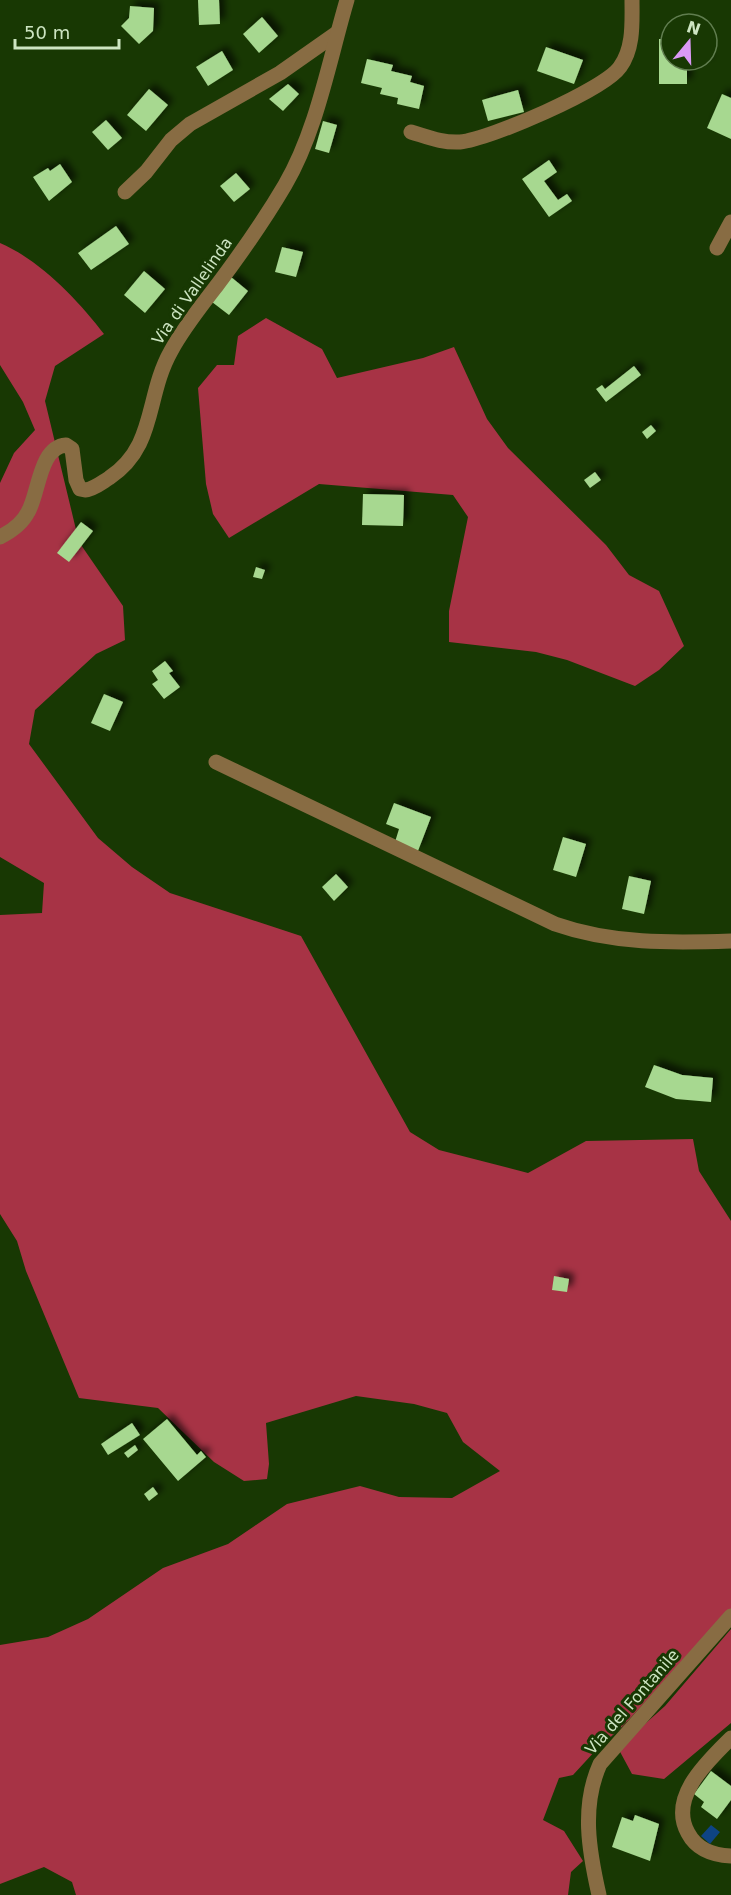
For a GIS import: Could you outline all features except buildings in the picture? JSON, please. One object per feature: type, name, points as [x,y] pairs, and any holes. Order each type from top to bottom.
[{"type":"street","name":"Via di Vallelinda","points":[[0,537],[16,528],[28,512],[47,459],[56,447],[66,445],[72,449],[76,484],[80,489],[85,490],[113,475],[137,453],[145,432],[154,388],[168,356],[239,255],[291,173],[311,126],[347,0]]},
{"type":"street","points":[[411,132],[442,142],[465,141],[539,115],[607,78],[619,69],[626,57],[631,33],[632,0]]},
{"type":"street","points":[[125,192],[146,172],[171,140],[190,124],[280,73],[337,33]]},
{"type":"street","points":[[717,248],[731,222]]},
{"type":"street","points":[[216,762],[555,924],[589,934],[633,941],[731,941]]},
{"type":"street","name":"Via del Fontanile","points":[[599,1895],[593,1868],[587,1816],[589,1793],[600,1764],[731,1616]]},
{"type":"street","points":[[731,1738],[705,1765],[690,1786],[683,1816],[689,1834],[700,1847],[731,1856]]},
{"type":"shaded area","points":[[0,243],[15,250],[44,270],[104,334],[55,366],[45,401],[79,542],[123,606],[125,640],[96,654],[35,710],[29,744],[98,838],[132,867],[170,893],[301,936],[410,1132],[439,1150],[528,1173],[586,1141],[693,1139],[699,1171],[731,1221],[731,1609],[623,1726],[573,1775],[559,1778],[543,1820],[564,1831],[583,1861],[571,1872],[568,1895],[76,1895],[72,1882],[44,1867],[0,1884],[0,1645],[48,1637],[88,1619],[163,1568],[228,1544],[287,1504],[360,1486],[399,1497],[452,1498],[500,1471],[463,1442],[447,1413],[414,1404],[356,1396],[266,1423],[269,1464],[267,1479],[244,1481],[214,1462],[158,1408],[79,1398],[26,1271],[17,1241],[0,1214],[0,915],[42,913],[44,883],[0,857],[0,483],[14,453],[35,430],[23,402],[0,365]]},
{"type":"shaded area","points":[[266,318],[322,349],[337,378],[423,358],[454,347],[487,419],[508,448],[606,545],[629,575],[659,591],[684,646],[659,670],[635,686],[567,660],[536,652],[449,642],[449,611],[468,517],[453,495],[319,484],[229,538],[213,514],[206,484],[198,388],[217,365],[234,365],[238,336]]},
{"type":"shaded area","points":[[731,1629],[731,1723],[664,1779],[632,1774],[618,1748],[665,1706]]},
{"type":"water","points":[[711,1825],[720,1832],[710,1844],[701,1836]]}]
